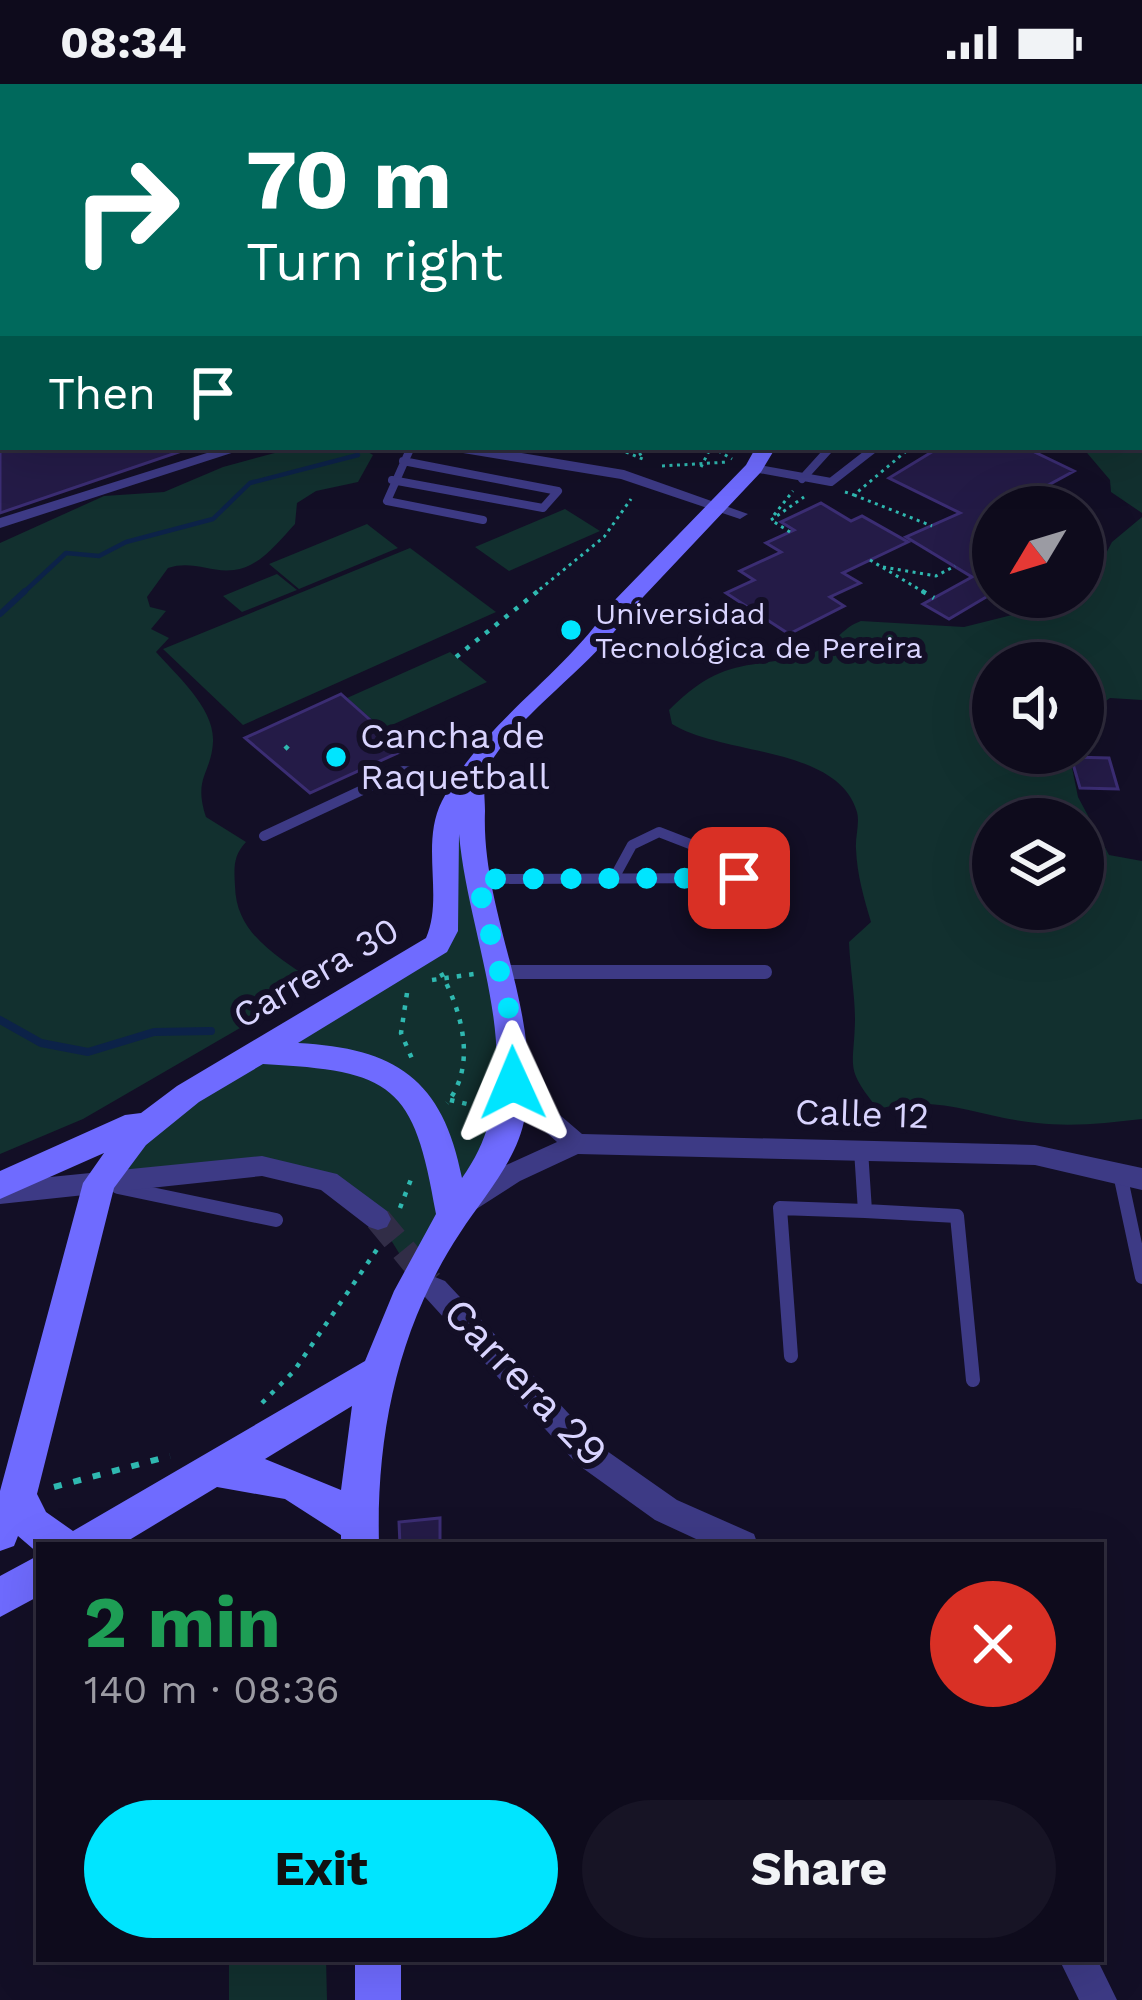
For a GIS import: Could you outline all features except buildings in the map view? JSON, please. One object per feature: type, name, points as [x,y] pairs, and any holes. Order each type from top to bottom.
[{"type":"street","points":[[0,523],[232,450]]},
{"type":"street","points":[[475,450],[607,472],[729,512]]},
{"type":"street","name":"Carrera 30","points":[[99,1183],[135,1136],[188,1094],[397,981],[435,967],[444,931],[447,821],[474,776],[505,728],[606,630],[635,615],[729,512],[741,463],[761,450]]},
{"type":"street","name":"Carrera 30","points":[[452,1217],[503,1141],[516,1054],[469,829],[474,776]]},
{"type":"street","points":[[259,1052],[362,1063],[439,1100],[452,1217]]},
{"type":"street","points":[[516,1054],[544,1117],[576,1144]]},
{"type":"street","points":[[0,1190],[111,1138],[188,1094]]},
{"type":"street","name":"Calle 12","points":[[452,1217],[511,1174],[576,1144],[1035,1155],[1131,1176]]},
{"type":"street","points":[[0,1190],[224,1168],[279,1168],[328,1181],[388,1219]]},
{"type":"street","points":[[0,1533],[18,1493],[99,1183]]},
{"type":"street","name":"Carrera 29","points":[[360,1536],[358,1467],[374,1374],[415,1279],[452,1217]]},
{"type":"street","name":"Carrera 29","points":[[435,1288],[587,1454],[666,1510],[735,1542]]},
{"type":"street","points":[[79,1542],[374,1374]]},
{"type":"street","points":[[208,1469],[268,1474],[318,1492],[360,1536]]},
{"type":"street","points":[[18,1493],[24,1516],[38,1534],[68,1542]]},
{"type":"street","points":[[0,1598],[36,1576]]},
{"type":"street","points":[[378,1962],[378,2000]]},
{"type":"street","points":[[1079,1962],[1099,2000]]},
{"type":"lane","points":[[409,450],[392,480],[386,496],[389,502],[483,520]]},
{"type":"lane","points":[[813,464],[814,450]]},
{"type":"lane","points":[[802,479],[828,450]]},
{"type":"lane","points":[[741,463],[825,483],[836,480],[872,450]]},
{"type":"lane","points":[[392,480],[543,508],[558,491],[403,461]]},
{"type":"lane","points":[[264,836],[403,771],[474,776]]},
{"type":"lane","points":[[477,879],[739,878],[739,863],[659,832],[632,845],[614,878]]},
{"type":"lane","points":[[499,972],[765,972]]},
{"type":"lane","points":[[861,1150],[865,1210]]},
{"type":"lane","points":[[1131,1176],[1142,1277]]},
{"type":"lane","points":[[99,1183],[275,1220]]},
{"type":"lane","points":[[791,1356],[780,1208],[956,1216],[973,1380]]},
{"type":"path","points":[[639,455],[647,450]]},
{"type":"path","points":[[701,467],[710,450]]},
{"type":"path","points":[[626,452],[665,467],[741,463]]},
{"type":"path","points":[[694,501],[741,463]]},
{"type":"path","points":[[770,520],[802,479]]},
{"type":"path","points":[[770,520],[825,483]]},
{"type":"path","points":[[456,657],[604,537],[637,490]]},
{"type":"path","points":[[854,496],[932,526]]},
{"type":"path","points":[[770,520],[790,532]]},
{"type":"path","points":[[871,560],[934,598]]},
{"type":"path","points":[[924,592],[936,576],[955,566]]},
{"type":"path","points":[[883,567],[936,576]]},
{"type":"path","points":[[285,746],[292,753]]},
{"type":"path","points":[[435,967],[461,1041],[459,1087],[439,1100]]},
{"type":"path","points":[[426,1076],[404,1046],[408,1000],[397,981],[435,967],[499,972]]},
{"type":"path","points":[[439,1100],[510,1113]]},
{"type":"path","points":[[255,1410],[294,1371],[366,1271],[415,1159]]},
{"type":"path","points":[[18,1493],[172,1456]]},
{"type":"green space","points":[[286,450],[365,450],[373,455],[358,482],[316,491],[297,503],[295,524],[252,564],[225,570],[168,568],[147,597],[150,607],[166,611],[151,629],[169,638],[156,652],[193,693],[212,729],[212,753],[201,793],[206,817],[246,842],[235,867],[237,903],[243,918],[274,954],[316,984],[83,1119],[0,1154],[0,543],[104,496],[164,492],[223,467]]},
{"type":"green space","points":[[1085,450],[1142,450],[1142,513],[1111,492],[1110,480]]},
{"type":"green space","points":[[565,509],[600,531],[509,571],[475,547]]},
{"type":"green space","points":[[1142,517],[1142,700],[1110,698],[1104,702],[1104,642],[972,642],[972,774],[1073,774],[1079,798],[972,798],[972,930],[1104,930],[1104,846],[1109,855],[1142,861],[1142,1119],[1050,1124],[941,1105],[878,1109],[853,1067],[855,1011],[849,942],[871,922],[858,868],[857,812],[846,791],[804,764],[672,724],[669,710],[724,671],[815,652],[861,621],[964,627],[1000,618],[1104,618],[1104,557],[1112,542]]},
{"type":"green space","points":[[367,524],[398,548],[299,589],[269,564]]},
{"type":"green space","points":[[410,548],[496,612],[243,725],[163,649]]},
{"type":"green space","points":[[277,574],[297,590],[242,612],[223,596]]},
{"type":"green space","points":[[450,652],[487,682],[383,729],[347,698]]},
{"type":"green space","points":[[474,776],[510,1113],[415,1279],[378,1219],[297,1170],[99,1183],[135,1136],[426,956],[443,864]]},
{"type":"green space","points":[[229,1962],[326,1962],[327,2000],[229,2000]]},
{"type":"waterway","points":[[22,594],[66,553],[99,556],[126,542],[213,519],[250,483],[358,455]]},
{"type":"waterway","points":[[0,614],[25,591]]},
{"type":"waterway","points":[[0,1020],[41,1043],[88,1052],[154,1032],[211,1031]]},
{"type":"tunnel","points":[[378,1219],[430,1282]]},
{"type":"place","name":"Universidad Tecnológica de Pereira","points":[[571,630]]},
{"type":"place","name":"Cancha de Raquetball","points":[[336,757]]},
{"type":"route","points":[[513,1083],[513,1027],[477,879],[739,878]]}]
